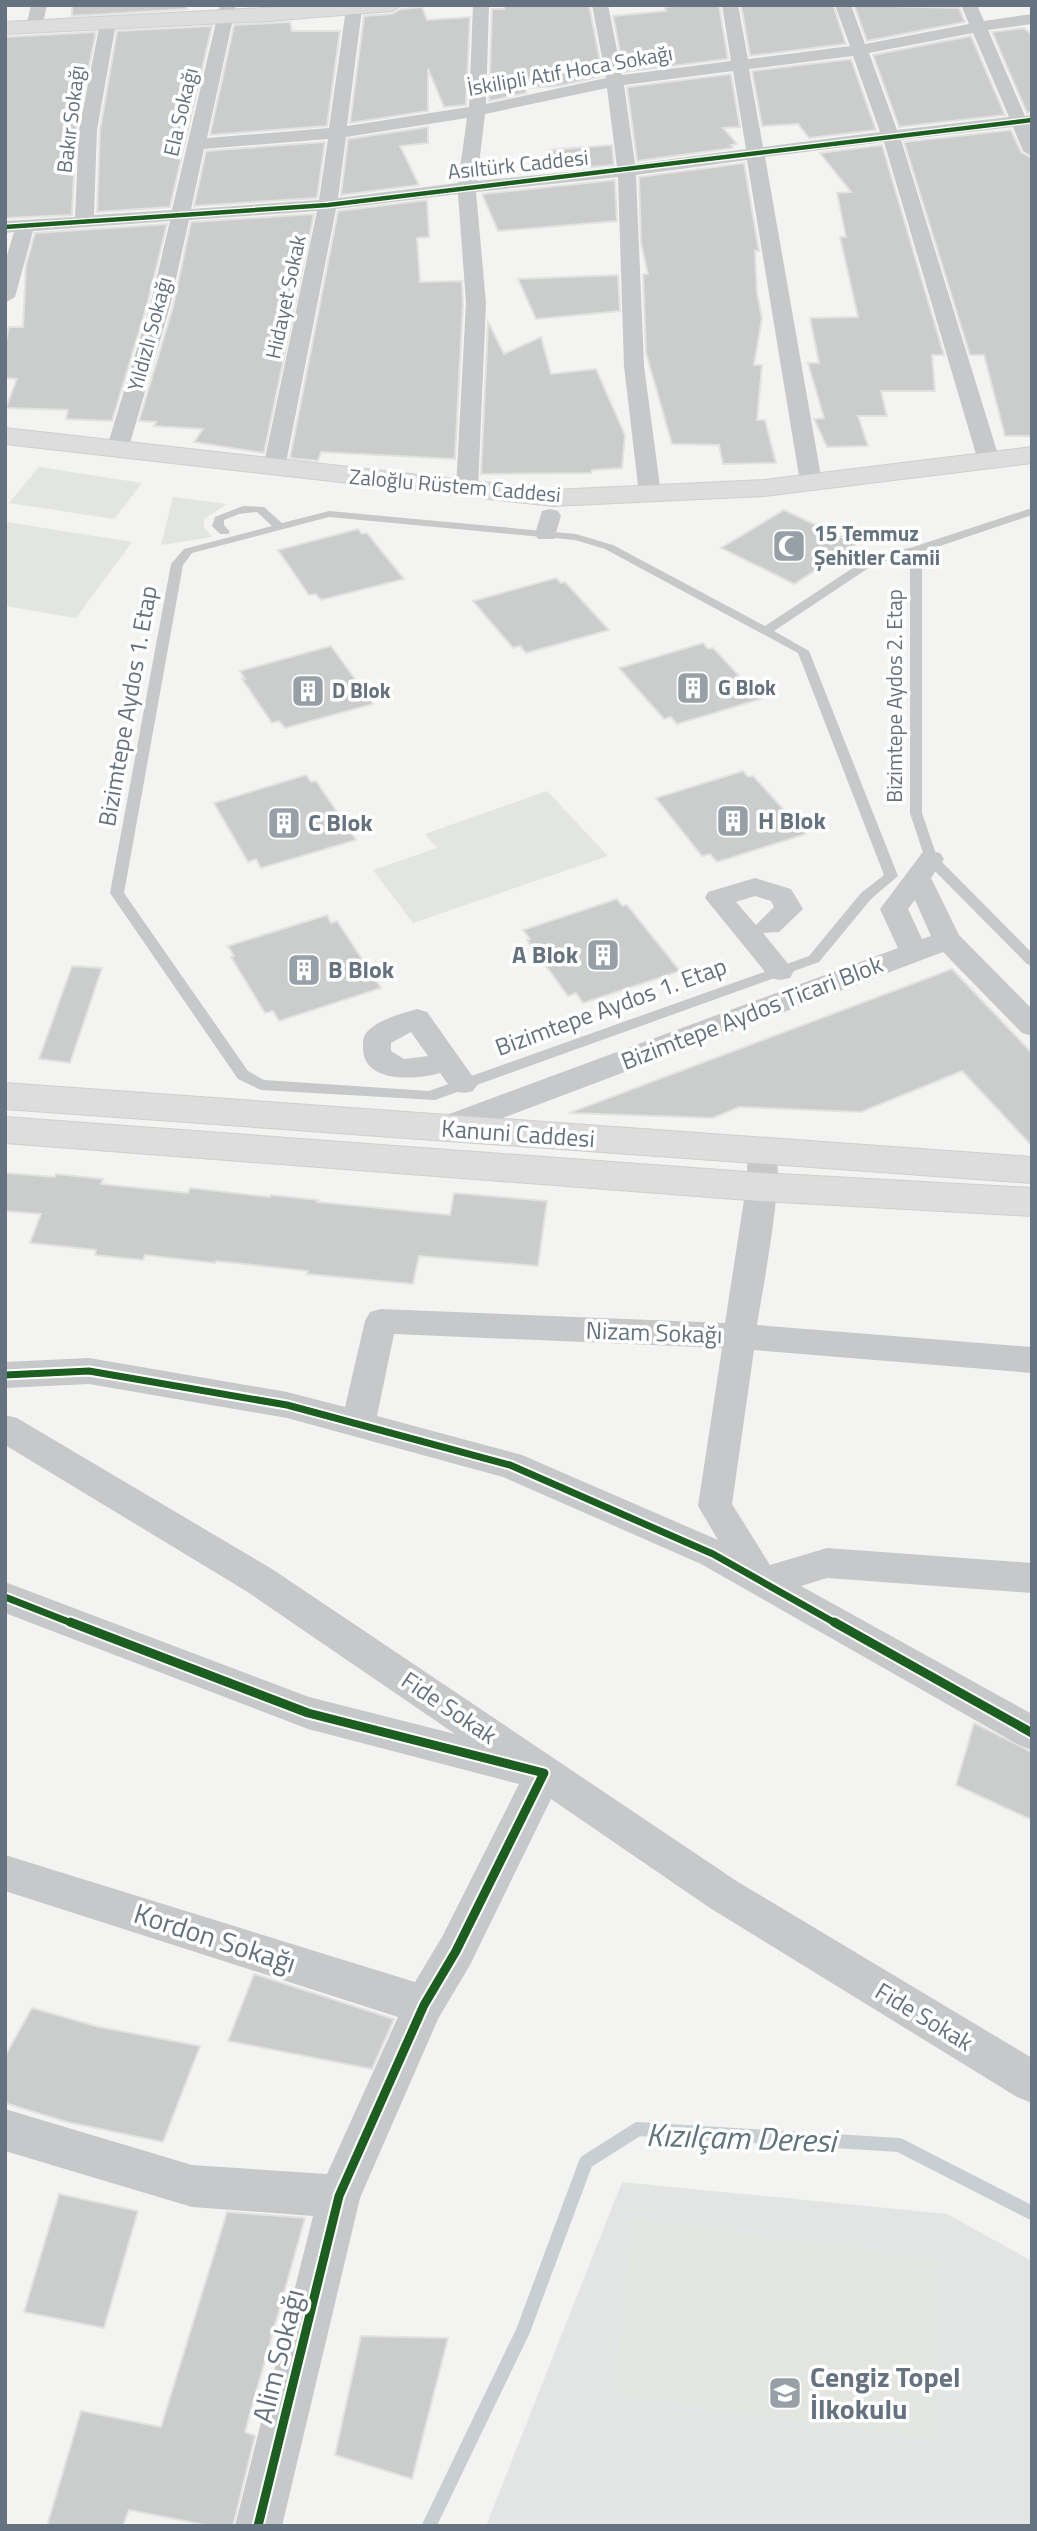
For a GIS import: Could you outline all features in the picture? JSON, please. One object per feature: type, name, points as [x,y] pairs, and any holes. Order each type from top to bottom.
[{"type":"street","points":[[34,27],[39,5]]},
{"type":"street","points":[[5,29],[108,23],[227,11],[354,9],[392,5]]},
{"type":"street","points":[[467,489],[476,303],[467,187],[477,111],[481,5]]},
{"type":"street","points":[[600,5],[615,81],[627,171],[634,366],[650,494]]},
{"type":"street","points":[[730,5],[753,154],[811,482]]},
{"type":"street","points":[[843,5],[891,137],[989,461]]},
{"type":"street","points":[[969,5],[1026,120],[1032,151]]},
{"type":"street","name":"Hidayet Sokak","points":[[274,468],[328,205],[354,9]]},
{"type":"street","name":"Ela Sokağı","points":[[178,217],[198,144],[227,11]]},
{"type":"street","name":"İskilipli Atıf Hoca Sokağı","points":[[198,144],[338,133],[477,111],[615,81],[858,50],[1032,19]]},
{"type":"street","name":"Bakır Sokağı","points":[[84,220],[88,130],[108,23]]},
{"type":"street","name":"Asıltürk Caddesi","points":[[15,227],[84,220],[178,217],[328,205],[467,187],[627,171],[1026,120]]},
{"type":"street","name":"Yıldızlı Sokağı","points":[[117,450],[160,306],[178,217]]},
{"type":"street","points":[[5,298],[15,227]]},
{"type":"street","name":"Zaloğlu Rüstem Caddesi","points":[[5,436],[467,489],[550,516],[650,494],[764,488],[1032,455]]},
{"type":"street","points":[[913,871],[947,940],[1032,1026]]},
{"type":"street","points":[[913,871],[894,909],[914,953]]},
{"type":"street","points":[[769,926],[789,909],[781,895],[755,887],[718,898],[780,971]]},
{"type":"street","name":"Bizimtepe Aydos Ticari Blok","points":[[444,1128],[947,940]]},
{"type":"street","points":[[432,1065],[414,1070],[394,1069],[377,1055],[377,1039],[397,1026],[417,1019],[463,1084]]},
{"type":"street","name":"Kanuni Caddesi","points":[[5,1096],[444,1128],[1032,1202]]},
{"type":"street","name":"Kanuni Caddesi","points":[[5,1130],[762,1170],[1032,1170]]},
{"type":"street","points":[[762,1170],[741,1336],[715,1506],[762,1582]]},
{"type":"street","name":"Nizam Sokağı","points":[[358,1424],[381,1321],[741,1336],[1032,1360]]},
{"type":"street","points":[[5,1375],[89,1371],[287,1405],[510,1465],[713,1554],[1032,1733]]},
{"type":"street","name":"Fide Sokak","points":[[5,1428],[259,1580],[724,1895],[1032,2082]]},
{"type":"street","points":[[762,1582],[827,1563],[1032,1578]]},
{"type":"street","points":[[5,1597],[308,1713],[544,1773]]},
{"type":"street","name":"Alim Sokağı","points":[[258,2526],[339,2196],[424,2005],[456,1951],[544,1773]]},
{"type":"street","name":"Kordon Sokağı","points":[[5,1873],[424,2005]]},
{"type":"street","points":[[5,2130],[192,2186],[339,2196]]},
{"type":"lane","points":[[224,531],[218,526],[219,519],[244,509],[260,509],[279,526]]},
{"type":"lane","points":[[767,630],[872,560],[916,550],[1032,511]]},
{"type":"lane","name":"Bizimtepe Aydos 1. Etap","points":[[329,514],[550,516],[576,537],[609,547],[803,651],[913,871],[866,896],[814,959],[430,1096],[261,1085],[243,1075],[117,893],[177,564],[188,551],[329,514]]},
{"type":"lane","name":"Bizimtepe Aydos 2. Etap","points":[[916,550],[916,813],[913,871],[1032,961]]},
{"type":"shaded area","points":[[39,467],[142,483],[114,519],[9,503]]},
{"type":"shaded area","points":[[173,497],[227,504],[204,519],[204,527],[212,537],[161,545]]},
{"type":"shaded area","points":[[5,522],[132,542],[76,618],[5,606]]},
{"type":"shaded area","points":[[547,791],[608,856],[413,923],[373,870],[437,848],[425,834]]},
{"type":"shaded area","name":"Cengiz Topel İlkokulu","points":[[622,2182],[947,2214],[1032,2261],[1032,2526],[486,2526]]},
{"type":"shaded area","points":[[632,2219],[937,2261],[936,2440],[615,2394]]},
{"type":"building","points":[[72,5],[185,5],[187,9],[72,16]]},
{"type":"building","points":[[504,5],[589,5],[603,76],[559,86],[526,88],[526,93],[489,101],[492,9],[504,9]]},
{"type":"building","points":[[719,5],[728,59],[624,72],[613,16],[666,11],[664,7]]},
{"type":"building","points":[[741,5],[833,5],[846,44],[750,56]]},
{"type":"building","points":[[854,5],[959,8],[965,22],[867,41]]},
{"type":"building","points":[[422,7],[427,20],[470,17],[466,105],[444,107],[428,69],[428,111],[350,123],[364,16],[392,14],[401,9]]},
{"type":"building","points":[[290,22],[292,31],[340,31],[327,126],[210,135],[234,25]]},
{"type":"building","points":[[212,26],[170,207],[97,212],[100,130],[117,31]]},
{"type":"building","points":[[1024,28],[1032,35],[1032,112],[1027,113],[992,32]]},
{"type":"building","points":[[96,32],[76,130],[72,215],[5,218],[5,37]]},
{"type":"building","points":[[971,36],[1005,115],[899,127],[873,55]]},
{"type":"building","points":[[851,59],[876,130],[809,138],[798,124],[762,126],[752,71]]},
{"type":"building","points":[[731,74],[740,127],[723,128],[737,144],[731,145],[733,148],[637,161],[627,87]]},
{"type":"building","points":[[428,127],[428,143],[400,146],[419,185],[341,195],[348,139]]},
{"type":"building","points":[[1011,130],[1021,152],[1032,158],[1032,436],[1005,436],[984,355],[970,355],[904,142]]},
{"type":"building","points":[[325,142],[317,198],[194,206],[206,151]]},
{"type":"building","points":[[612,145],[614,165],[559,170],[549,150]]},
{"type":"building","points":[[882,145],[944,355],[932,355],[935,391],[881,391],[887,416],[858,416],[868,446],[827,447],[814,419],[824,418],[808,363],[819,363],[810,318],[858,317],[840,237],[846,237],[837,193],[851,192],[820,153]]},
{"type":"building","points":[[744,163],[759,251],[755,251],[757,293],[762,318],[754,365],[762,365],[757,420],[765,420],[776,463],[723,464],[719,445],[672,444],[646,353],[643,274],[648,274],[641,243],[639,177]]},
{"type":"building","points":[[615,180],[617,221],[498,231],[482,194]]},
{"type":"building","points":[[427,200],[429,237],[417,238],[420,282],[462,281],[455,459],[321,452],[318,461],[290,458],[338,211]]},
{"type":"building","points":[[314,214],[264,453],[194,442],[203,429],[154,426],[156,422],[139,421],[173,307],[191,222]]},
{"type":"building","points":[[167,224],[147,305],[112,421],[66,419],[68,410],[6,408],[17,379],[5,378],[5,345],[9,327],[23,327],[26,265],[35,233]]},
{"type":"building","points":[[618,275],[620,311],[536,319],[518,279]]},
{"type":"building","points":[[488,322],[504,354],[541,337],[551,374],[596,369],[625,435],[622,468],[592,470],[591,473],[481,474]]},
{"type":"building","name":"15 Temmuz Şehitler Camii","points":[[784,510],[856,544],[794,584],[721,548]]},
{"type":"building","points":[[358,529],[362,534],[367,533],[404,579],[321,600],[316,594],[309,595],[278,550]]},
{"type":"building","points":[[556,578],[561,583],[565,582],[609,630],[526,653],[520,646],[513,648],[473,601]]},
{"type":"building","name":"G Blok","points":[[703,643],[708,649],[713,648],[761,699],[677,724],[671,717],[664,719],[619,668]]},
{"type":"building","name":"D Blok","points":[[331,646],[373,704],[285,728],[279,721],[272,723],[242,679],[245,679],[240,671]]},
{"type":"building","name":"H Blok","points":[[743,771],[748,777],[753,776],[806,834],[717,862],[710,854],[702,856],[656,798]]},
{"type":"building","name":"C Blok","points":[[306,775],[311,782],[316,781],[356,840],[261,868],[256,859],[248,862],[214,803]]},
{"type":"building","name":"A Blok","points":[[617,899],[622,906],[627,905],[680,971],[583,1003],[576,993],[568,996],[527,940],[530,939],[523,930]]},
{"type":"building","name":"B Blok","points":[[327,915],[331,923],[337,921],[381,988],[279,1021],[273,1011],[265,1013],[231,957],[234,956],[228,946]]},
{"type":"building","points":[[72,966],[102,968],[70,1063],[39,1059]]},
{"type":"building","points":[[952,969],[1032,1053],[1032,1146],[962,1071],[861,1112],[739,1107],[713,1118],[569,1113]]},
{"type":"building","points":[[5,1173],[55,1177],[56,1174],[103,1179],[101,1184],[188,1193],[190,1188],[271,1195],[450,1215],[454,1193],[547,1201],[538,1266],[419,1256],[413,1284],[307,1274],[308,1271],[216,1261],[145,1255],[143,1260],[95,1255],[96,1250],[30,1243],[41,1214],[5,1211]]},
{"type":"building","points":[[974,1723],[1032,1752],[1032,1820],[956,1785]]},
{"type":"building","points":[[254,1974],[394,2019],[372,2069],[228,2041]]},
{"type":"building","points":[[32,2008],[99,2027],[200,2046],[163,2142],[67,2122],[5,2103],[5,2056]]},
{"type":"building","points":[[59,2194],[138,2211],[104,2328],[24,2312]]},
{"type":"building","points":[[227,2212],[305,2218],[245,2432],[255,2436],[233,2526],[210,2526],[129,2510],[123,2526],[47,2526],[81,2411],[161,2427]]},
{"type":"building","points":[[361,2336],[448,2338],[412,2479],[335,2455]]},
{"type":"waterway","name":"Kızılçam Deresi","points":[[429,2526],[523,2331],[586,2162],[638,2129],[899,2145],[1032,2213]]},
{"type":"cycle path","points":[[5,227],[328,205],[1032,120]]},
{"type":"cycle path","points":[[5,1375],[89,1371],[287,1405],[510,1465],[713,1554],[1032,1733]]},
{"type":"cycle path","points":[[5,1597],[308,1713],[544,1773],[456,1951],[424,2005],[339,2196],[258,2526]]},
{"type":"place","name":"15 Temmuz Şehitler Camii","points":[[789,546]]},
{"type":"place","name":"G Blok","points":[[693,688]]},
{"type":"place","name":"D Blok","points":[[308,691]]},
{"type":"place","name":"H Blok","points":[[733,821]]},
{"type":"place","name":"C Blok","points":[[284,823]]},
{"type":"place","name":"A Blok","points":[[603,955]]},
{"type":"place","name":"B Blok","points":[[304,970]]},
{"type":"place","name":"Cengiz Topel İlkokulu","points":[[785,2393]]}]
